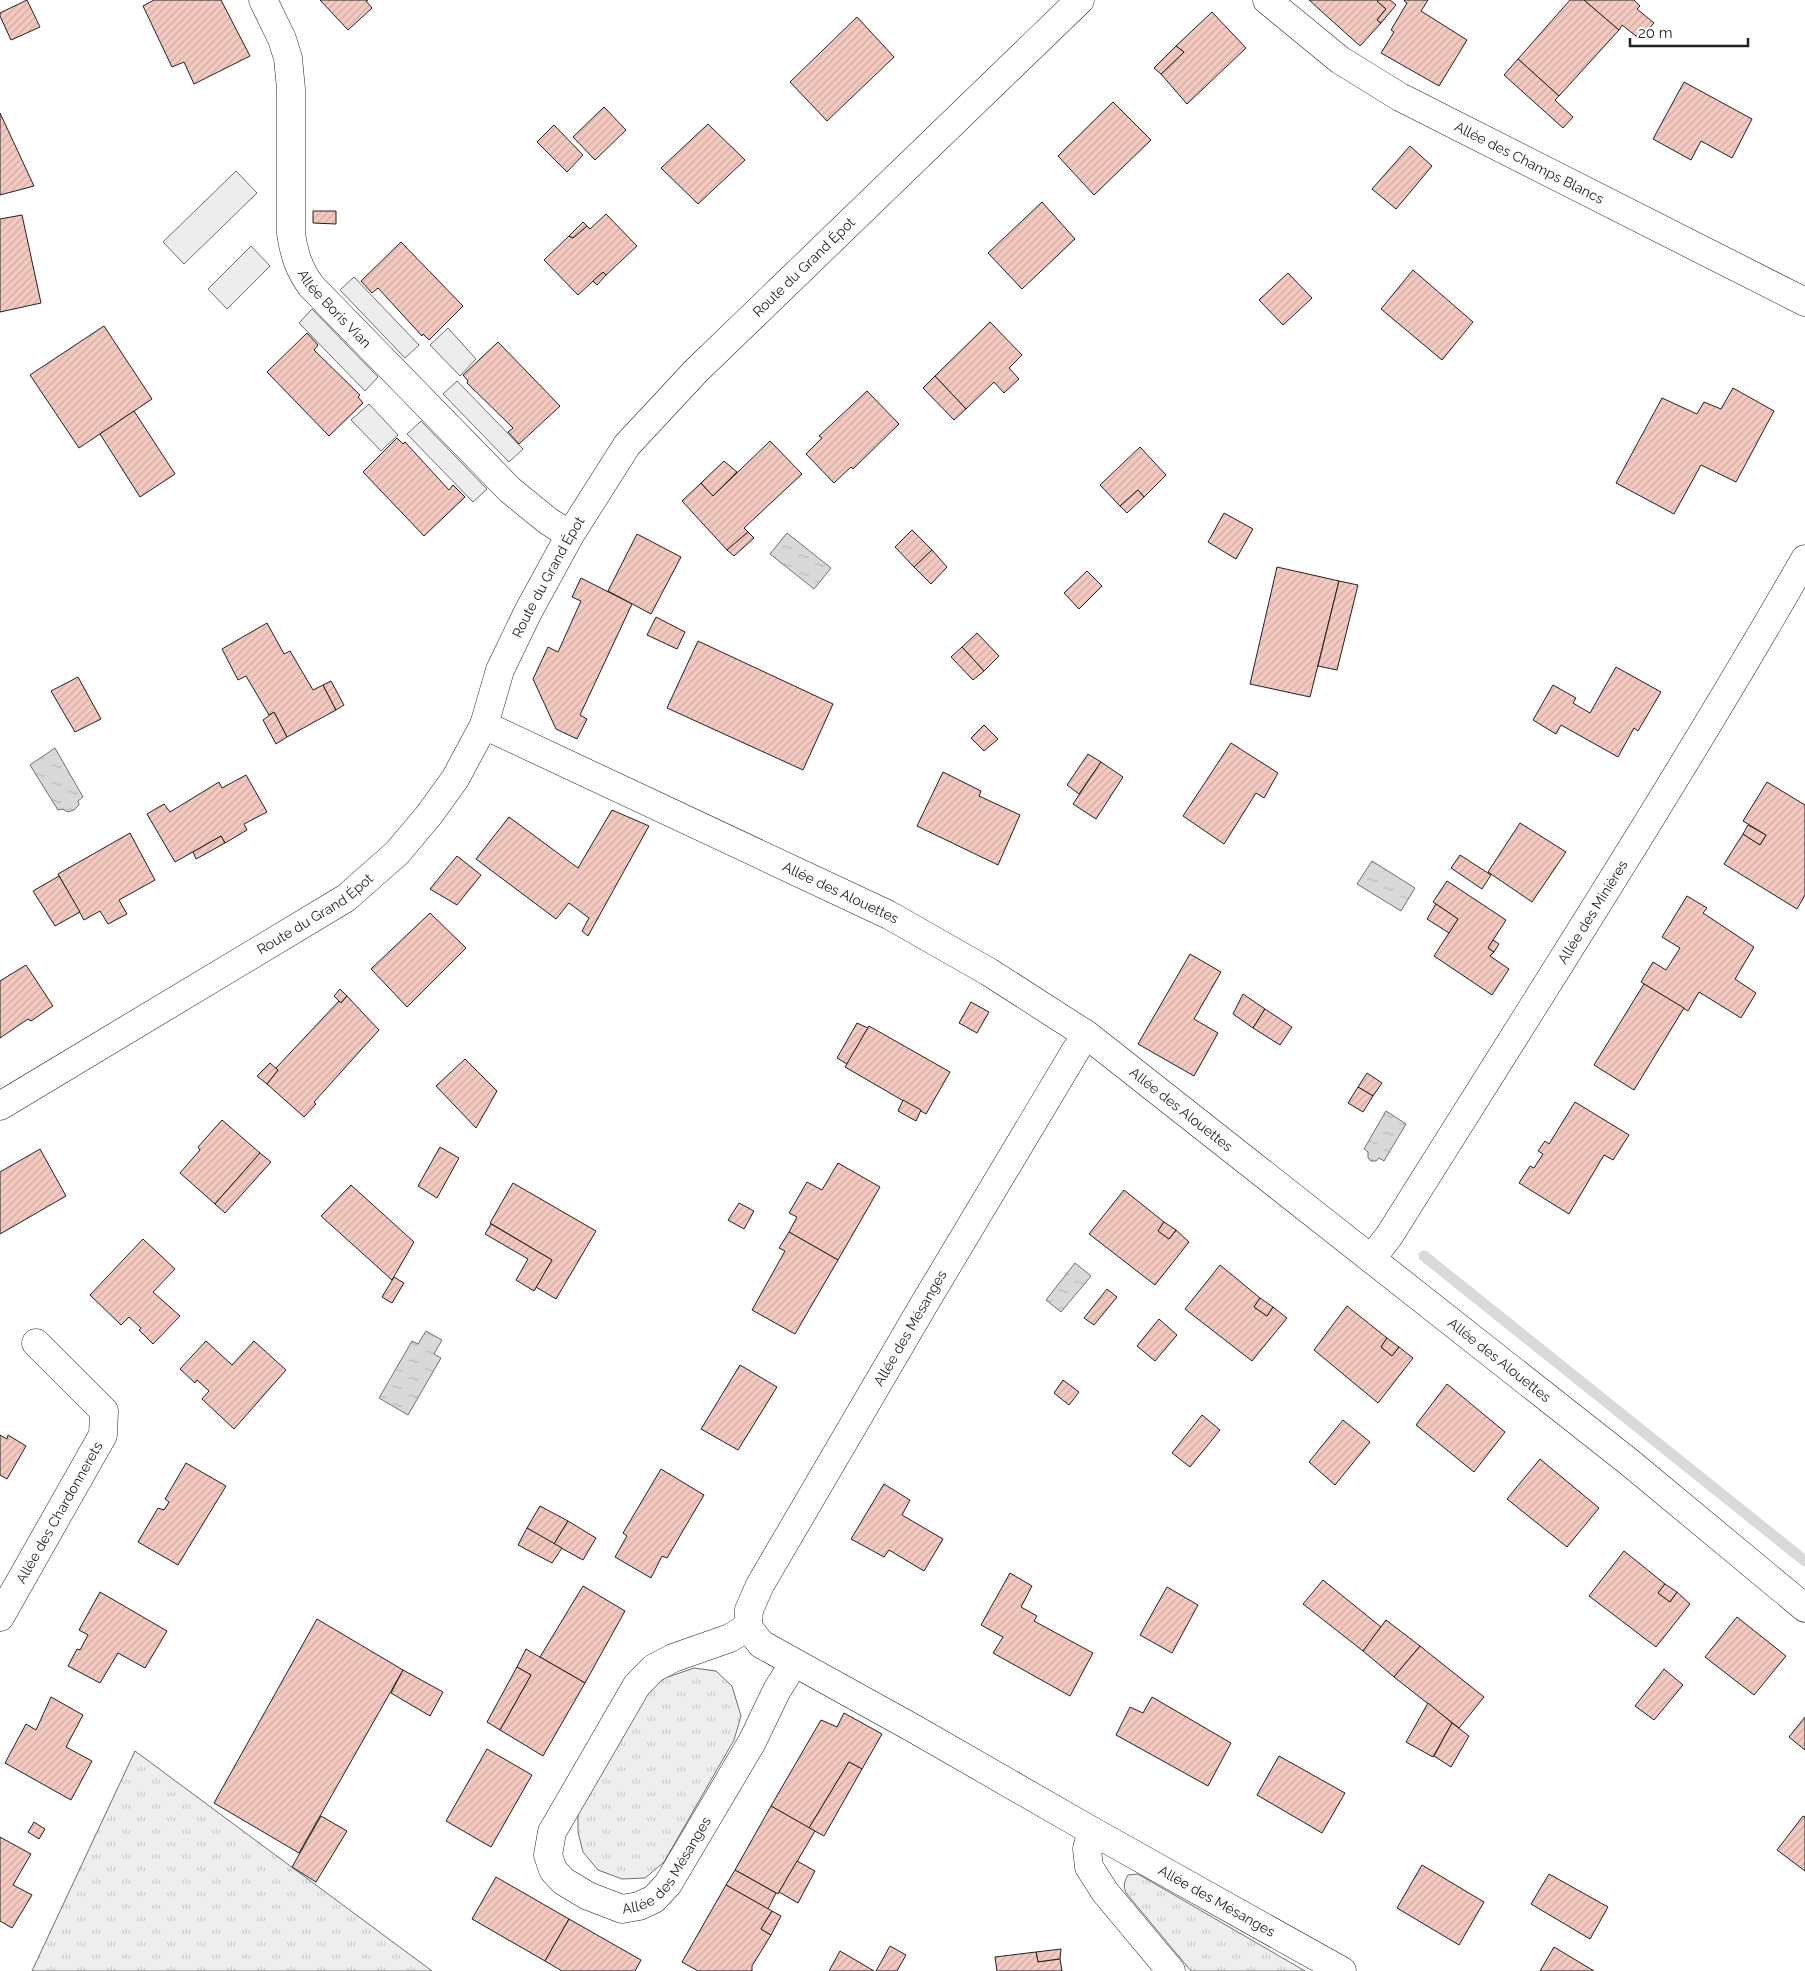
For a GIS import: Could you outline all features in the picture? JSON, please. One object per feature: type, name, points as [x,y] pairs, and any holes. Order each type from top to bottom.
[{"type":"street","name":"Allée Boris Vian","points":[[264,0],[282,39],[288,58],[291,89],[291,233],[294,255],[301,272],[312,287],[510,490],[570,536]]},
{"type":"street","name":"Route du Grand Épot","points":[[0,1106],[346,898],[397,853],[429,815],[455,778],[484,725],[500,670],[528,612],[570,536],[627,445],[696,371],[1080,0]]},
{"type":"street","name":"Allée des Champs Blancs","points":[[1267,0],[1340,60],[1400,97],[1805,302]]},
{"type":"street","name":"Allée des Minières","points":[[1372,1259],[1389,1236],[1574,940],[1752,652],[1805,559]]},
{"type":"street","name":"Allée des Alouettes","points":[[484,725],[889,916],[989,972],[1087,1035],[1629,1462],[1805,1608]]},
{"type":"street","name":"Allée des Mésanges","points":[[1087,1035],[1076,1050],[928,1297],[760,1586],[749,1610],[748,1627],[761,1644],[912,1727],[1092,1832],[1342,1971]]},
{"type":"street","name":"Allée des Chardonnerets","points":[[0,1617],[103,1435],[104,1411],[36,1344]]},
{"type":"street","name":"Allée des Mésanges","points":[[748,1627],[730,1638],[673,1658],[654,1668],[637,1685],[552,1832],[548,1855],[553,1870],[563,1881],[588,1896],[622,1909],[639,1906],[654,1899],[668,1884],[737,1767],[794,1663]]},
{"type":"street","points":[[1092,1832],[1087,1849],[1089,1867],[1105,1892],[1171,1971]]},
{"type":"green space","points":[[694,1668],[716,1671],[732,1686],[741,1716],[734,1740],[664,1862],[645,1878],[622,1879],[598,1870],[583,1852],[578,1832],[578,1813],[648,1691],[665,1678]]},
{"type":"green space","points":[[135,1751],[432,1971],[32,1971]]},
{"type":"green space","points":[[1138,1874],[1305,1971],[1191,1971],[1126,1893],[1124,1884],[1128,1875]]},
{"type":"shaded area","points":[[236,171],[257,193],[184,264],[163,242]]},
{"type":"shaded area","points":[[251,246],[270,266],[227,309],[208,289]]},
{"type":"shaded area","points":[[354,277],[419,345],[405,358],[340,290]]},
{"type":"shaded area","points":[[312,309],[378,377],[365,391],[299,323]]},
{"type":"shaded area","points":[[448,328],[476,359],[460,376],[430,345]]},
{"type":"shaded area","points":[[457,381],[523,449],[509,462],[443,394]]},
{"type":"shaded area","points":[[369,404],[398,435],[381,451],[351,420]]},
{"type":"shaded area","points":[[421,421],[487,489],[473,502],[407,434]]},
{"type":"water","points":[[787,533],[831,568],[814,589],[770,554]]},
{"type":"water","points":[[55,748],[83,797],[78,801],[79,805],[74,810],[68,812],[63,809],[58,810],[30,765]]},
{"type":"water","points":[[1372,861],[1415,888],[1401,911],[1357,884]]},
{"type":"water","points":[[1386,1111],[1406,1124],[1384,1161],[1379,1158],[1376,1161],[1371,1161],[1368,1158],[1368,1152],[1364,1149]]},
{"type":"water","points":[[1075,1263],[1091,1276],[1061,1312],[1046,1300]]},
{"type":"water","points":[[426,1331],[442,1340],[434,1354],[441,1358],[408,1415],[379,1398],[412,1341],[418,1344]]},
{"type":"building","points":[[27,0],[40,27],[11,40],[0,13]]},
{"type":"building","points":[[154,0],[221,0],[250,56],[194,84],[184,62],[172,67],[143,6]]},
{"type":"building","points":[[320,0],[368,0],[366,1],[372,8],[348,30]]},
{"type":"building","points":[[1309,0],[1378,0],[1386,9],[1377,20],[1381,23],[1360,46]]},
{"type":"building","points":[[1378,0],[1390,0],[1396,5],[1381,23],[1377,20],[1386,9]]},
{"type":"building","points":[[1405,0],[1428,0],[1421,11],[1467,40],[1439,86],[1381,53],[1394,32],[1391,30],[1407,3]]},
{"type":"building","points":[[1570,0],[1584,0],[1619,30],[1559,96],[1518,59]]},
{"type":"building","points":[[1584,0],[1634,0],[1640,6],[1637,9],[1654,23],[1640,39],[1622,25],[1619,30]]},
{"type":"building","points":[[1212,12],[1246,48],[1187,104],[1161,74],[1184,52],[1176,46]]},
{"type":"building","points":[[857,17],[894,57],[827,121],[790,82]]},
{"type":"building","points":[[1176,46],[1184,52],[1161,74],[1154,68]]},
{"type":"building","points":[[1518,59],[1559,96],[1555,100],[1573,117],[1563,128],[1504,75]]},
{"type":"building","points":[[1684,82],[1752,119],[1732,158],[1701,141],[1691,160],[1653,139]]},
{"type":"building","points":[[1113,102],[1151,140],[1094,195],[1058,156]]},
{"type":"building","points":[[604,107],[626,130],[595,160],[573,137]]},
{"type":"building","points":[[0,113],[34,186],[0,195]]},
{"type":"building","points":[[708,124],[745,160],[698,204],[661,168]]},
{"type":"building","points":[[554,125],[583,155],[567,172],[537,142]]},
{"type":"building","points":[[1410,146],[1432,166],[1396,209],[1372,189]]},
{"type":"building","points":[[1042,202],[1075,239],[1022,289],[988,253]]},
{"type":"building","points":[[313,211],[336,211],[336,224],[313,223]]},
{"type":"building","points":[[606,214],[637,246],[606,275],[603,272],[578,295],[544,260],[569,236],[573,238],[587,226],[590,229]]},
{"type":"building","points":[[22,215],[41,303],[0,312],[0,219]]},
{"type":"building","points":[[583,222],[587,226],[573,238],[569,236]]},
{"type":"building","points":[[401,242],[463,306],[429,340],[423,334],[422,336],[378,288],[372,293],[361,281]]},
{"type":"building","points":[[1413,270],[1473,322],[1442,360],[1381,309]]},
{"type":"building","points":[[603,272],[606,275],[597,285],[593,281]]},
{"type":"building","points":[[1288,273],[1312,298],[1283,325],[1259,300]]},
{"type":"building","points":[[990,322],[1022,355],[1009,368],[1019,379],[1004,393],[994,382],[966,409],[935,376]]},
{"type":"building","points":[[104,326],[152,399],[79,448],[30,375]]},
{"type":"building","points":[[307,333],[318,345],[314,350],[360,395],[358,397],[363,403],[329,436],[267,372]]},
{"type":"building","points":[[498,342],[560,406],[519,444],[508,432],[513,428],[467,383],[468,381],[463,375]]},
{"type":"building","points":[[935,376],[966,409],[954,420],[923,388]]},
{"type":"building","points":[[1733,388],[1774,411],[1736,482],[1701,465],[1674,514],[1616,483],[1662,398],[1697,414],[1704,402],[1721,409]]},
{"type":"building","points":[[867,391],[899,424],[853,469],[851,467],[834,483],[806,454],[822,438],[819,436]]},
{"type":"building","points":[[134,411],[175,474],[140,497],[100,434]]},
{"type":"building","points":[[397,438],[403,444],[405,442],[449,490],[453,485],[465,497],[424,536],[363,472]]},
{"type":"building","points":[[770,441],[802,474],[744,528],[748,532],[727,550],[682,501],[701,483],[713,496]]},
{"type":"building","points":[[1140,447],[1166,475],[1144,497],[1138,490],[1120,506],[1100,485]]},
{"type":"building","points":[[724,461],[737,472],[713,496],[701,483]]},
{"type":"building","points":[[1138,490],[1144,497],[1127,513],[1120,506]]},
{"type":"building","points":[[1224,513],[1253,529],[1236,559],[1208,542]]},
{"type":"building","points":[[912,530],[932,550],[914,567],[895,547]]},
{"type":"building","points":[[748,532],[754,538],[734,556],[727,550]]},
{"type":"building","points":[[637,534],[681,557],[651,614],[608,591]]},
{"type":"building","points":[[932,550],[947,567],[931,584],[914,567]]},
{"type":"building","points":[[1277,567],[1339,581],[1310,697],[1250,684]]},
{"type":"building","points":[[1087,571],[1102,586],[1079,609],[1064,593]]},
{"type":"building","points":[[581,578],[632,604],[580,715],[587,719],[577,739],[556,729],[533,679],[548,647],[558,652],[581,601],[572,597]]},
{"type":"building","points":[[1339,581],[1358,585],[1337,670],[1318,666]]},
{"type":"building","points":[[656,617],[685,632],[677,649],[647,635]]},
{"type":"building","points":[[267,623],[284,654],[290,651],[313,690],[323,685],[336,710],[287,737],[274,712],[269,715],[246,676],[238,680],[222,649]]},
{"type":"building","points":[[977,633],[999,656],[984,671],[962,647]]},
{"type":"building","points":[[698,641],[833,704],[803,770],[667,708]]},
{"type":"building","points":[[962,647],[984,671],[973,680],[951,657]]},
{"type":"building","points":[[1616,667],[1661,692],[1638,731],[1634,728],[1618,757],[1561,725],[1556,734],[1533,720],[1553,685],[1576,698],[1573,703],[1590,713]]},
{"type":"building","points":[[78,677],[101,719],[75,732],[51,691]]},
{"type":"building","points":[[331,681],[344,705],[336,710],[323,685]]},
{"type":"building","points":[[274,712],[287,737],[276,744],[263,720]]},
{"type":"building","points":[[984,725],[998,739],[984,751],[971,738]]},
{"type":"building","points":[[1231,743],[1278,773],[1264,798],[1256,793],[1224,844],[1183,816]]},
{"type":"building","points":[[1088,754],[1101,762],[1079,794],[1067,785]]},
{"type":"building","points":[[1101,762],[1123,777],[1096,819],[1073,804]]},
{"type":"building","points":[[943,772],[981,791],[979,796],[1020,815],[998,865],[917,826]]},
{"type":"building","points":[[246,775],[267,812],[244,824],[247,830],[225,843],[221,836],[175,862],[147,814],[164,804],[170,812],[219,782],[222,788]]},
{"type":"building","points":[[1767,782],[1805,805],[1805,895],[1797,909],[1724,864],[1743,834],[1760,845],[1766,835],[1743,821]]},
{"type":"building","points":[[612,810],[649,826],[588,936],[582,931],[589,918],[569,903],[556,919],[476,859],[509,817],[578,868]]},
{"type":"building","points":[[1520,823],[1566,852],[1532,902],[1488,872]]},
{"type":"building","points":[[1748,825],[1766,835],[1760,845],[1743,834]]},
{"type":"building","points":[[130,833],[155,880],[119,900],[127,914],[108,924],[100,911],[84,920],[58,874]]},
{"type":"building","points":[[221,836],[225,843],[196,859],[193,852]]},
{"type":"building","points":[[1460,855],[1491,875],[1482,889],[1451,868]]},
{"type":"building","points":[[457,856],[481,875],[457,905],[430,889]]},
{"type":"building","points":[[59,876],[80,912],[55,926],[33,891]]},
{"type":"building","points":[[1447,881],[1506,920],[1488,948],[1494,952],[1490,956],[1509,969],[1492,995],[1434,956],[1458,919],[1433,902]]},
{"type":"building","points":[[1687,896],[1707,908],[1703,913],[1754,947],[1735,979],[1756,993],[1741,1018],[1699,992],[1688,1011],[1641,982],[1653,962],[1666,970],[1680,948],[1662,937]]},
{"type":"building","points":[[1436,904],[1458,919],[1449,933],[1427,919]]},
{"type":"building","points":[[430,913],[466,948],[407,1007],[371,969]]},
{"type":"building","points":[[1493,940],[1499,944],[1494,952],[1488,948]]},
{"type":"building","points":[[1190,954],[1221,972],[1194,1019],[1218,1033],[1194,1076],[1138,1044]]},
{"type":"building","points":[[26,965],[53,1006],[31,1021],[28,1019],[0,1038],[0,981]]},
{"type":"building","points":[[1644,984],[1684,1008],[1634,1090],[1594,1065]]},
{"type":"building","points":[[340,989],[347,996],[341,1003],[334,996]]},
{"type":"building","points":[[1243,994],[1265,1009],[1253,1028],[1233,1014]]},
{"type":"building","points":[[347,996],[379,1030],[314,1102],[316,1104],[304,1117],[267,1084],[278,1070],[276,1068],[339,1001],[341,1003]]},
{"type":"building","points":[[971,1002],[989,1012],[977,1033],[959,1023]]},
{"type":"building","points":[[1265,1009],[1292,1027],[1280,1045],[1253,1028]]},
{"type":"building","points":[[857,1023],[868,1028],[847,1064],[837,1058]]},
{"type":"building","points":[[869,1026],[950,1072],[926,1114],[845,1067]]},
{"type":"building","points":[[465,1059],[497,1091],[476,1128],[436,1086]]},
{"type":"building","points":[[270,1063],[278,1070],[267,1084],[257,1076]]},
{"type":"building","points":[[1367,1073],[1382,1083],[1373,1096],[1358,1087]]},
{"type":"building","points":[[1358,1087],[1373,1096],[1363,1112],[1348,1103]]},
{"type":"building","points":[[903,1100],[921,1110],[916,1121],[898,1111]]},
{"type":"building","points":[[1575,1102],[1629,1135],[1613,1160],[1604,1155],[1569,1214],[1519,1183],[1530,1166],[1534,1168],[1543,1154],[1538,1151],[1545,1141],[1549,1144]]},
{"type":"building","points":[[222,1120],[260,1153],[215,1204],[180,1173],[200,1150],[198,1147]]},
{"type":"building","points":[[440,1147],[459,1158],[437,1198],[418,1186]]},
{"type":"building","points":[[40,1149],[66,1196],[0,1234],[0,1172]]},
{"type":"building","points":[[260,1153],[271,1162],[225,1213],[215,1204]]},
{"type":"building","points":[[838,1163],[880,1187],[838,1260],[789,1232],[797,1217],[789,1213],[807,1182],[822,1190]]},
{"type":"building","points":[[513,1183],[596,1231],[556,1299],[536,1287],[552,1260],[490,1223]]},
{"type":"building","points":[[351,1185],[414,1242],[392,1280],[321,1216]]},
{"type":"building","points":[[1124,1190],[1164,1222],[1158,1231],[1169,1239],[1176,1230],[1189,1242],[1155,1285],[1089,1234]]},
{"type":"building","points":[[739,1203],[754,1211],[744,1229],[728,1220]]},
{"type":"building","points":[[1164,1222],[1176,1230],[1169,1239],[1158,1231]]},
{"type":"building","points":[[491,1224],[552,1260],[534,1291],[516,1280],[528,1259],[485,1234]]},
{"type":"building","points":[[789,1232],[838,1260],[795,1334],[752,1310],[785,1251],[779,1248]]},
{"type":"building","points":[[143,1239],[175,1269],[153,1292],[180,1316],[153,1344],[139,1330],[141,1328],[129,1317],[121,1325],[90,1295]]},
{"type":"building","points":[[1220,1265],[1260,1298],[1254,1307],[1267,1316],[1273,1307],[1287,1318],[1252,1361],[1185,1309]]},
{"type":"building","points":[[394,1277],[404,1283],[392,1303],[382,1297]]},
{"type":"building","points":[[1107,1289],[1117,1297],[1094,1325],[1084,1318]]},
{"type":"building","points":[[1260,1298],[1273,1307],[1267,1316],[1254,1307]]},
{"type":"building","points":[[1347,1306],[1387,1338],[1381,1347],[1392,1356],[1399,1347],[1413,1358],[1378,1403],[1314,1350]]},
{"type":"building","points":[[1159,1319],[1177,1335],[1155,1361],[1137,1346]]},
{"type":"building","points":[[1387,1338],[1399,1347],[1392,1356],[1381,1347]]},
{"type":"building","points":[[206,1341],[232,1365],[254,1341],[286,1370],[234,1429],[202,1399],[209,1391],[197,1380],[195,1383],[180,1369]]},
{"type":"building","points":[[740,1365],[777,1387],[738,1450],[701,1429]]},
{"type":"building","points":[[1063,1380],[1079,1392],[1069,1405],[1054,1393]]},
{"type":"building","points":[[1447,1384],[1505,1432],[1474,1472],[1416,1425]]},
{"type":"building","points":[[1202,1415],[1220,1430],[1190,1467],[1172,1453]]},
{"type":"building","points":[[1343,1420],[1370,1442],[1335,1485],[1309,1462]]},
{"type":"building","points":[[0,1435],[7,1439],[8,1435],[26,1446],[7,1479],[0,1475]]},
{"type":"building","points":[[1540,1459],[1599,1508],[1567,1547],[1507,1499]]},
{"type":"building","points":[[186,1463],[226,1486],[178,1565],[138,1542],[158,1508],[164,1510],[169,1502],[165,1499]]},
{"type":"building","points":[[661,1469],[704,1495],[667,1558],[662,1556],[651,1578],[615,1557],[627,1536],[623,1533]]},
{"type":"building","points":[[884,1484],[910,1500],[902,1515],[943,1539],[924,1571],[889,1550],[884,1557],[851,1539]]},
{"type":"building","points":[[540,1506],[568,1521],[554,1544],[527,1528]]},
{"type":"building","points":[[568,1521],[596,1538],[583,1560],[554,1544]]},
{"type":"building","points":[[527,1528],[562,1548],[552,1563],[518,1545]]},
{"type":"building","points":[[1624,1551],[1665,1584],[1658,1593],[1670,1602],[1677,1592],[1690,1604],[1656,1647],[1589,1596]]},
{"type":"building","points":[[1010,1573],[1032,1586],[1021,1607],[1037,1616],[1034,1621],[1093,1653],[1070,1696],[993,1653],[1003,1637],[981,1625]]},
{"type":"building","points":[[1323,1580],[1381,1627],[1363,1651],[1303,1604]]},
{"type":"building","points":[[1665,1584],[1677,1592],[1670,1602],[1658,1593]]},
{"type":"building","points":[[583,1586],[625,1611],[585,1683],[540,1657]]},
{"type":"building","points":[[1167,1587],[1198,1605],[1172,1653],[1140,1635]]},
{"type":"building","points":[[100,1592],[167,1631],[145,1668],[118,1653],[100,1683],[68,1666],[77,1649],[80,1650],[88,1635],[79,1630]]},
{"type":"building","points":[[1737,1617],[1786,1656],[1754,1695],[1705,1657]]},
{"type":"building","points":[[317,1619],[403,1670],[299,1853],[214,1803]]},
{"type":"building","points":[[1386,1620],[1420,1646],[1394,1677],[1363,1651]]},
{"type":"building","points":[[1420,1646],[1484,1697],[1459,1728],[1394,1677]]},
{"type":"building","points":[[526,1649],[585,1683],[543,1756],[500,1730],[531,1675],[517,1667]]},
{"type":"building","points":[[517,1667],[531,1675],[500,1730],[487,1722]]},
{"type":"building","points":[[1664,1669],[1683,1685],[1654,1720],[1635,1706]]},
{"type":"building","points":[[403,1670],[443,1692],[430,1716],[391,1693]]},
{"type":"building","points":[[51,1697],[83,1715],[66,1747],[92,1761],[71,1800],[5,1763],[26,1724],[36,1730]]},
{"type":"building","points":[[1152,1697],[1231,1743],[1208,1786],[1116,1735],[1130,1707],[1143,1713]]},
{"type":"building","points":[[1428,1703],[1452,1723],[1433,1757],[1406,1742]]},
{"type":"building","points":[[844,1713],[882,1734],[862,1769],[849,1762],[809,1828],[771,1806],[821,1720],[837,1727]]},
{"type":"building","points":[[1805,1717],[1805,1750],[1789,1737]]},
{"type":"building","points":[[1452,1723],[1469,1736],[1451,1767],[1434,1756]]},
{"type":"building","points":[[487,1749],[532,1775],[491,1847],[446,1821]]},
{"type":"building","points":[[1279,1756],[1345,1793],[1322,1833],[1257,1795]]},
{"type":"building","points":[[849,1762],[862,1769],[824,1836],[809,1828]]},
{"type":"building","points":[[771,1806],[815,1831],[778,1894],[735,1870]]},
{"type":"building","points":[[321,1816],[347,1831],[316,1882],[292,1867]]},
{"type":"building","points":[[1803,1816],[1805,1817],[1805,1871],[1777,1850]]},
{"type":"building","points":[[34,1822],[45,1829],[39,1839],[28,1832]]},
{"type":"building","points":[[0,1837],[31,1854],[13,1885],[32,1895],[12,1928],[0,1921]]},
{"type":"building","points":[[797,1861],[815,1871],[798,1903],[779,1892]]},
{"type":"building","points":[[1422,1865],[1484,1902],[1459,1945],[1397,1908]]},
{"type":"building","points":[[735,1870],[776,1893],[768,1909],[726,1885]]},
{"type":"building","points":[[1549,1874],[1608,1907],[1590,1939],[1531,1904]]},
{"type":"building","points":[[496,1877],[569,1919],[545,1961],[472,1919]]},
{"type":"building","points":[[726,1885],[772,1911],[761,1929],[771,1935],[752,1966],[752,1971],[698,1971],[682,1962]]},
{"type":"building","points":[[772,1911],[781,1916],[771,1935],[761,1929]]},
{"type":"building","points":[[569,1919],[641,1960],[635,1971],[562,1971],[545,1961]]},
{"type":"building","points":[[890,1946],[906,1955],[897,1971],[876,1971]]},
{"type":"building","points":[[1554,1947],[1594,1971],[1540,1971]]},
{"type":"building","points":[[1061,1949],[1060,1959],[1038,1962],[1036,1952]]},
{"type":"building","points":[[840,1951],[874,1971],[829,1971]]},
{"type":"building","points":[[1036,1952],[1038,1962],[1060,1959],[1062,1971],[997,1971],[995,1957]]},
{"type":"waterway","points":[[1424,1256],[1805,1561]]}]
